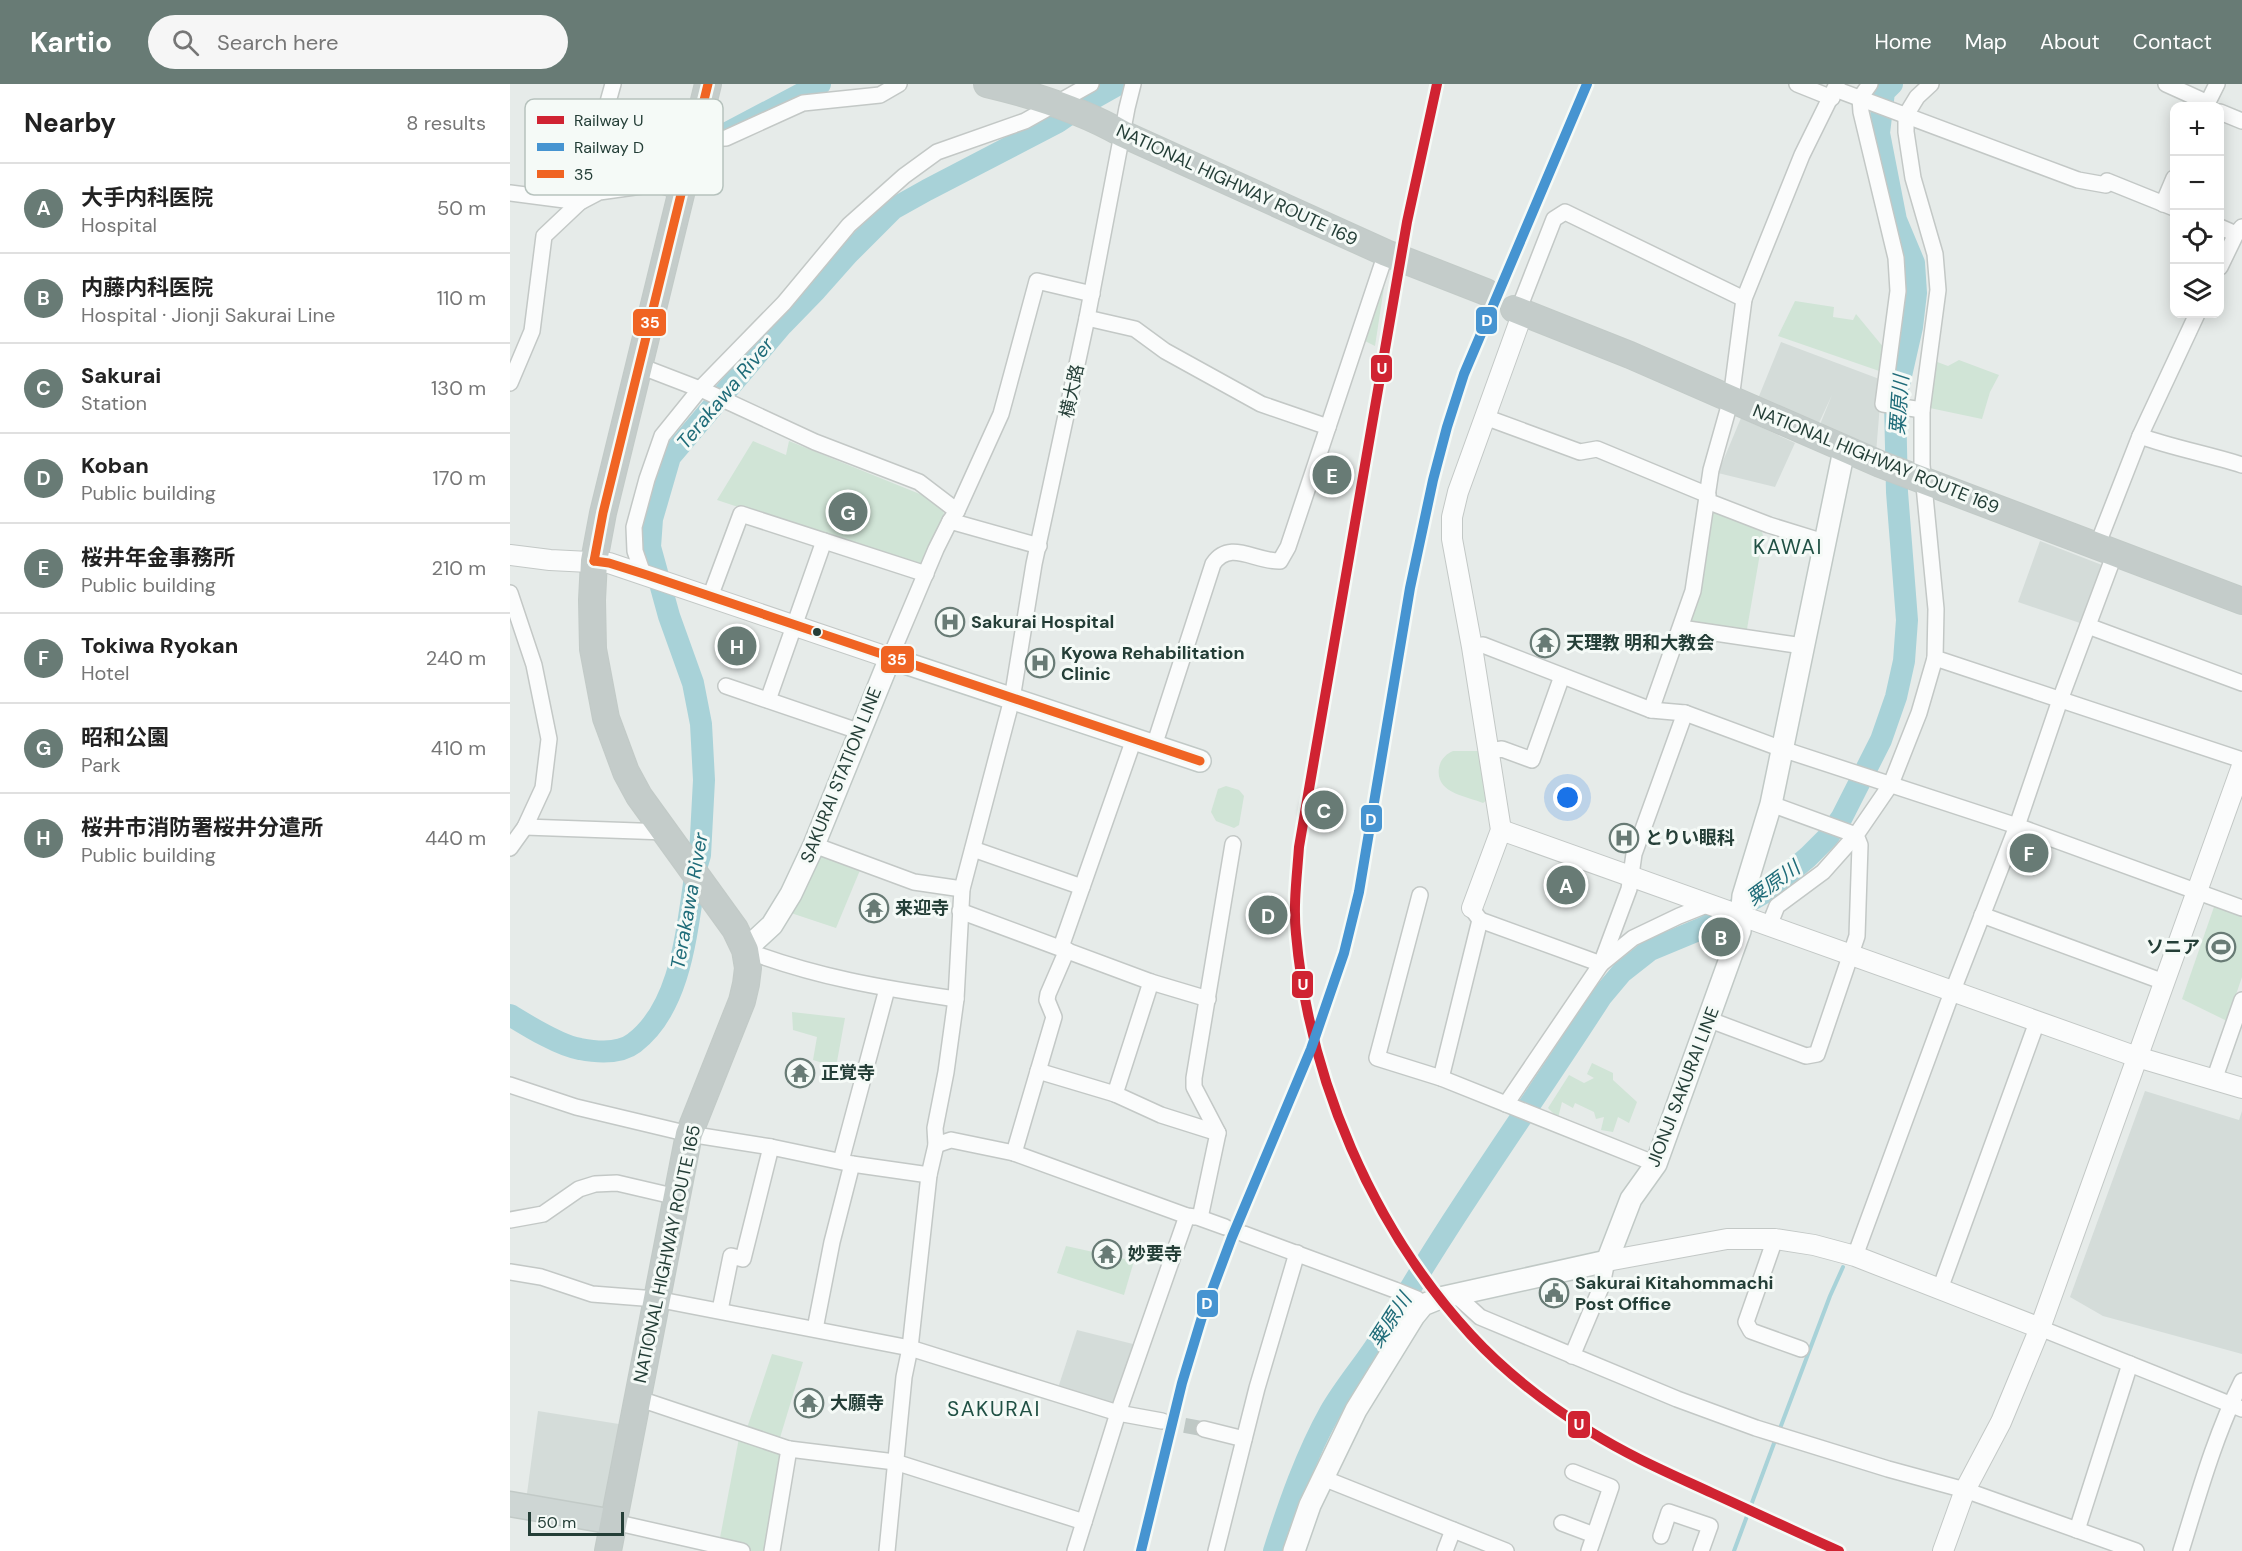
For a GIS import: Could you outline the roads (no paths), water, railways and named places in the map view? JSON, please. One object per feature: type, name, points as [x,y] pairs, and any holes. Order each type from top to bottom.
[{"type":"highway","name":"NATIONAL HIGHWAY ROUTE 165","points":[[704,99],[708,84]]},
{"type":"highway","name":"NATIONAL HIGHWAY ROUTE 169","points":[[987,84],[1025,88],[1061,107],[1100,122],[1123,135],[1386,253],[1486,292]]},
{"type":"highway","name":"NATIONAL HIGHWAY ROUTE 165","points":[[608,1551],[689,1134],[742,1001],[748,968],[745,950],[735,929],[686,858],[639,796],[626,772],[606,718],[593,649],[594,561],[603,513],[681,195]]},
{"type":"highway","name":"NATIONAL HIGHWAY ROUTE 169","points":[[1519,311],[1630,355],[1845,450],[2242,601]]},
{"type":"main road","name":"JIONJI SAKURAI LINE","points":[[1607,1262],[1631,1199],[1656,1164],[1710,1020],[1753,924],[1743,896],[1771,804],[1845,450]]},
{"type":"main road","points":[[890,658],[1200,761]]},
{"type":"main road","name":"SAKURAI STATION LINE","points":[[745,950],[772,925],[791,894],[814,845],[858,730],[890,658]]},
{"type":"main road","points":[[1294,1551],[1310,1505],[1356,1410],[1414,1316],[1420,1302],[1457,1296],[1607,1262]]},
{"type":"main road","points":[[510,1504],[614,1522]]},
{"type":"street","points":[[609,99],[613,84]]},
{"type":"street","points":[[723,138],[803,103],[880,95],[899,84]]},
{"type":"street","points":[[645,575],[635,551],[634,527],[662,436],[784,303],[849,225],[904,176],[937,152],[1061,107],[1091,84]]},
{"type":"street","name":"横大路","points":[[887,1551],[904,1377],[910,1348],[929,1175],[936,1145],[935,1128],[946,1072],[956,999],[962,890],[1012,699],[1034,564],[1092,294],[1133,84]]},
{"type":"street","points":[[1797,84],[1835,90],[2078,180],[2106,185],[2107,181],[2169,206]]},
{"type":"street","points":[[1870,84],[1862,99],[1870,156],[1896,258],[1898,291],[1883,404],[1920,410]]},
{"type":"street","points":[[1753,924],[1823,872],[1856,835],[1887,783],[1919,713],[1935,658],[1936,609],[1919,479],[1922,465],[1920,410],[1932,340],[1937,281],[1935,254],[1913,178],[1905,115],[1917,97],[1931,84]]},
{"type":"street","points":[[2166,84],[2200,102]]},
{"type":"street","points":[[2211,102],[2217,84]]},
{"type":"street","points":[[1651,710],[1693,591],[1711,470],[1731,399],[1744,299],[1803,155],[1835,90]]},
{"type":"street","points":[[2224,113],[2242,121]]},
{"type":"street","points":[[510,193],[525,195]]},
{"type":"street","points":[[526,195],[580,202]]},
{"type":"street","points":[[580,202],[582,195]]},
{"type":"street","points":[[510,383],[532,331],[544,236],[580,202],[593,195]]},
{"type":"street","points":[[1441,1078],[1476,914],[1502,830],[1452,539],[1452,517],[1458,492],[1519,311],[1554,219],[1565,212],[1744,299]]},
{"type":"street","points":[[2222,264],[2239,230],[2224,228]]},
{"type":"street","points":[[1014,1153],[1054,1017],[1047,1000],[1048,994],[1082,887],[1144,743],[1213,564],[1219,555],[1232,550],[1269,562],[1280,561],[1288,547],[1386,253]]},
{"type":"street","points":[[510,555],[609,563],[890,658],[926,574],[1001,414],[1037,281],[1092,294]]},
{"type":"street","points":[[1087,318],[1135,329],[1165,351],[1262,404],[1328,427]]},
{"type":"street","points":[[1855,1256],[2017,826],[2088,626],[2106,550],[2140,436],[2195,318]]},
{"type":"street","points":[[640,366],[702,390],[815,442],[919,482],[953,516],[1039,546]]},
{"type":"street","points":[[1485,417],[1580,452],[1597,449],[1769,525],[1824,542]]},
{"type":"street","points":[[2140,436],[2164,445],[2205,453],[2242,465]]},
{"type":"street","points":[[710,597],[741,514],[926,574]]},
{"type":"street","points":[[768,700],[824,540]]},
{"type":"street","points":[[510,593],[534,665],[549,739],[543,788],[525,827],[510,848]]},
{"type":"street","points":[[2088,626],[2242,683]]},
{"type":"street","points":[[1681,628],[1803,646]]},
{"type":"street","points":[[1472,647],[1483,645],[1651,710],[1685,713],[1782,749],[2017,826],[2242,908]]},
{"type":"street","points":[[1935,658],[2242,760]]},
{"type":"street","points":[[1489,751],[1502,749],[1532,760],[1562,675]]},
{"type":"street","points":[[726,686],[858,730]]},
{"type":"street","points":[[1510,1106],[1601,964],[1629,889],[1634,854],[1685,713]]},
{"type":"street","points":[[1943,1551],[1965,1490],[2001,1422],[2040,1328],[2242,766]]},
{"type":"street","points":[[1710,1020],[1806,1056],[1817,1054],[1852,956],[1857,936],[1858,913],[1860,844],[1856,835],[1771,804]]},
{"type":"street","points":[[525,827],[666,832]]},
{"type":"street","points":[[1502,830],[1709,904],[1753,924],[1852,956],[2137,1057],[2242,1088]]},
{"type":"street","points":[[1075,1551],[1118,1413],[1193,1217],[1218,1133],[1194,1087],[1194,1078],[1233,844]]},
{"type":"street","points":[[814,845],[914,882],[962,890]]},
{"type":"street","points":[[973,849],[1082,887]]},
{"type":"street","points":[[1420,895],[1377,1058],[1441,1078],[1656,1164]]},
{"type":"street","points":[[1601,964],[1633,938],[1709,904]]},
{"type":"street","points":[[960,911],[1151,982],[1208,999]]},
{"type":"street","points":[[1476,914],[1601,964]]},
{"type":"street","points":[[1982,915],[2164,982]]},
{"type":"street","points":[[745,950],[819,975],[887,989],[956,999]]},
{"type":"street","points":[[1115,1094],[1151,982]]},
{"type":"street","points":[[815,1329],[847,1163],[887,989]]},
{"type":"street","points":[[2214,1080],[2242,1000]]},
{"type":"street","points":[[1940,1288],[2037,1022]]},
{"type":"street","points":[[1038,1071],[1115,1094],[1161,1115],[1218,1133]]},
{"type":"street","points":[[510,1085],[576,1107],[689,1134],[771,1147],[847,1163],[929,1175]]},
{"type":"street","points":[[936,1145],[951,1140],[1014,1153],[1225,1227]]},
{"type":"street","points":[[720,1310],[731,1256],[743,1259],[771,1147]]},
{"type":"street","points":[[510,1220],[543,1214],[579,1189],[595,1184],[617,1183],[677,1197]]},
{"type":"street","points":[[1244,1234],[1395,1290],[1420,1302]]},
{"type":"street","points":[[1572,1356],[1602,1286],[1607,1262],[1727,1239],[1775,1239],[1814,1245],[1855,1256],[2236,1406]]},
{"type":"street","points":[[1775,1239],[1746,1322],[1751,1331],[1801,1349]]},
{"type":"street","points":[[1216,1551],[1244,1439],[1296,1253]]},
{"type":"street","points":[[510,1272],[541,1278],[592,1294],[656,1299],[910,1348],[1118,1413],[1162,1421]]},
{"type":"street","points":[[1457,1296],[1480,1317],[1677,1399],[1775,1434],[1965,1490],[2136,1551]]},
{"type":"street","points":[[2077,1530],[2130,1364]]},
{"type":"street","points":[[2181,1551],[2207,1467],[2236,1406],[2242,1381]]},
{"type":"street","points":[[637,1398],[789,1449],[895,1462],[1084,1522]]},
{"type":"street","points":[[1204,1429],[1244,1439]]},
{"type":"street","points":[[772,1551],[789,1449]]},
{"type":"street","points":[[1573,1472],[1611,1487],[1589,1551]]},
{"type":"street","points":[[1323,1478],[1506,1551]]},
{"type":"street","points":[[1660,1536],[1669,1512],[1710,1526],[1701,1551]]},
{"type":"street","points":[[614,1522],[742,1551]]},
{"type":"street","points":[[1562,1523],[1594,1535]]},
{"type":"street","points":[[1445,1551],[1453,1530]]},
{"type":"waterway","points":[[729,132],[820,84]]},
{"type":"waterway","name":"Terakawa River","points":[[510,1015],[544,1035],[572,1047],[600,1051],[622,1049],[634,1043],[651,1027],[664,1007],[680,961],[700,855],[704,780],[701,724],[693,683],[669,616],[650,547],[652,519],[670,457],[782,325],[893,209],[1058,122],[1119,84]]},
{"type":"waterway","name":"粟原川","points":[[1274,1551],[1313,1445],[1330,1412],[1378,1343],[1463,1205],[1601,997],[1622,972],[1650,950],[1703,928],[1769,890],[1808,857],[1828,837],[1842,817],[1881,740],[1896,697],[1904,661],[1907,620],[1897,492],[1895,402],[1912,327],[1916,293],[1914,263],[1896,220],[1879,133],[1884,92],[1892,84]]},
{"type":"waterway","points":[[1779,1431],[1843,1267]]},
{"type":"waterway","points":[[1734,1551],[1776,1438]]},
{"type":"tunnel","points":[[1162,1421],[1204,1429]]},
{"type":"rail line","name":"U","points":[[1437,84],[1407,222],[1299,847],[1295,923],[1303,988],[1315,1043],[1331,1096],[1351,1148],[1376,1199],[1404,1247],[1436,1293],[1484,1349],[1543,1399],[1605,1441],[1666,1472],[1839,1551]]},
{"type":"rail line","name":"D","points":[[1141,1551],[1182,1383],[1202,1317],[1232,1237],[1311,1049],[1344,953],[1359,892],[1410,588],[1447,427],[1464,374],[1587,84]]},
{"type":"place","name":"桜井年金事務所","points":[[1332,475]]},
{"type":"place","name":"昭和公園","points":[[848,512]]},
{"type":"place","name":"Sakurai Hospital","points":[[950,622]]},
{"type":"place","name":"天理教 明和大教会","points":[[1545,643]]},
{"type":"place","name":"桜井市消防署桜井分遣所","points":[[737,646]]},
{"type":"place","name":"Kyowa Rehabilitation Clinic","points":[[1040,663]]},
{"type":"place","name":"Sakurai","points":[[1324,810]]},
{"type":"place","name":"とりい眼科","points":[[1624,838]]},
{"type":"place","name":"Tokiwa Ryokan","points":[[2029,853]]},
{"type":"place","name":"大手内科医院","points":[[1566,885]]},
{"type":"place","name":"来迎寺","points":[[874,908]]},
{"type":"place","name":"Koban","points":[[1268,915]]},
{"type":"place","name":"内藤内科医院","points":[[1721,937]]},
{"type":"place","name":"ソニア","points":[[2221,947]]},
{"type":"place","name":"正覚寺","points":[[800,1073]]},
{"type":"place","name":"妙要寺","points":[[1107,1254]]},
{"type":"place","name":"Sakurai Kitahommachi Post Office","points":[[1554,1293]]},
{"type":"place","name":"大願寺","points":[[809,1403]]},
{"type":"district","name":"KAWAI","points":[[1788,547]]},
{"type":"district","name":"SAKURAI","points":[[994,1409]]}]
